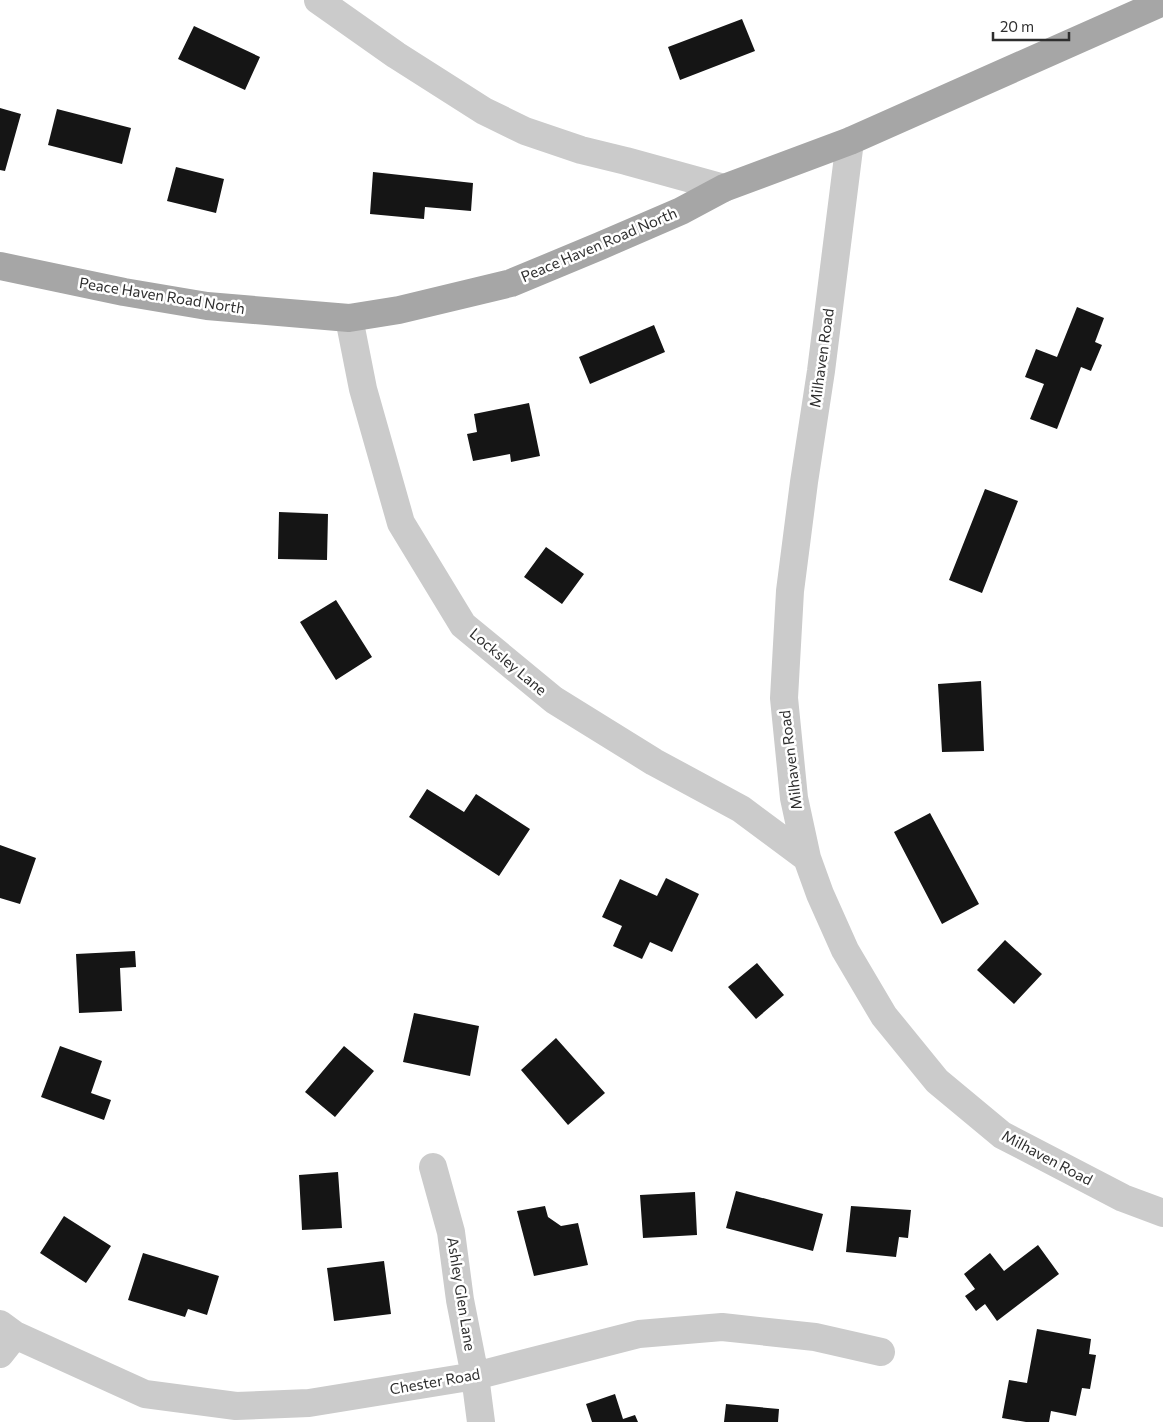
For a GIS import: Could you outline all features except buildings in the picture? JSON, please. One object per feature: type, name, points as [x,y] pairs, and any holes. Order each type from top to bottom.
[{"type":"main road","name":"Peace Haven Road North","points":[[0,266],[124,292],[207,306],[350,318],[399,310],[511,283],[680,211],[724,188],[850,141],[1163,2]]},
{"type":"street","points":[[318,0],[396,55],[484,111],[525,131],[580,150],[724,188]]},
{"type":"street","name":"Milhaven Road","points":[[850,141],[821,372],[790,591],[784,689],[794,798],[807,858],[820,894],[845,950],[884,1016],[938,1081],[1002,1135],[1123,1198],[1163,1213]]},
{"type":"street","name":"Locksley Lane","points":[[350,318],[363,389],[401,523],[463,625],[554,700],[654,762],[741,809],[807,858]]},
{"type":"street","name":"Ashley Glen Lane","points":[[433,1167],[451,1232],[460,1300],[475,1376],[481,1422]]},
{"type":"street","name":"Chester Road","points":[[5,1338],[145,1394],[236,1406],[308,1403],[475,1376],[639,1334],[722,1327],[815,1337],[881,1352]]}]
